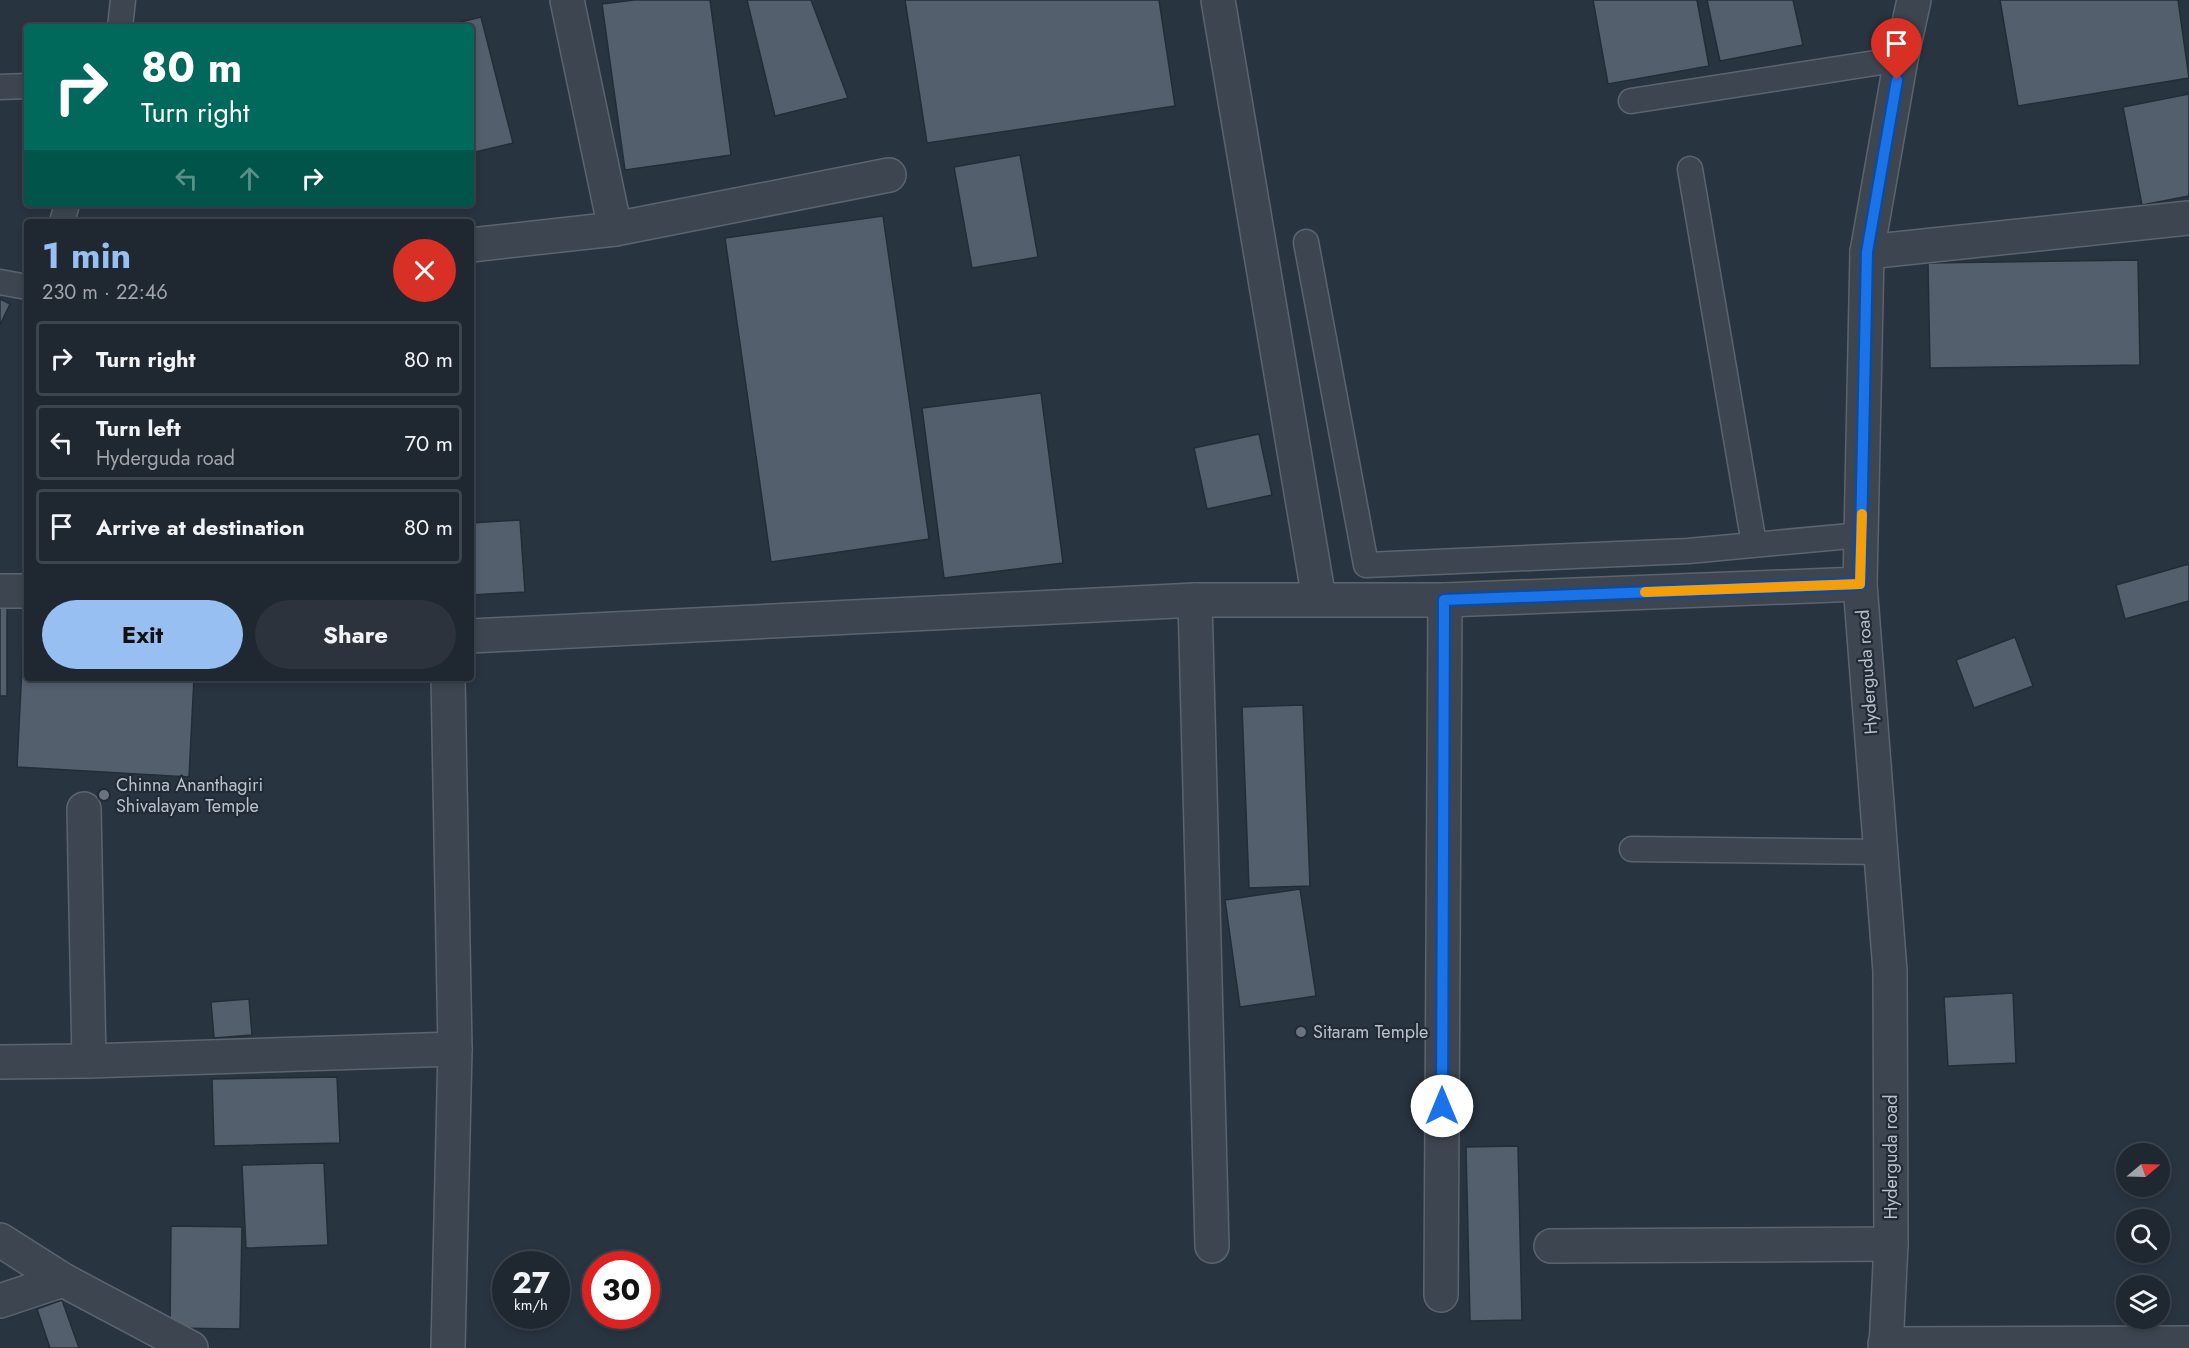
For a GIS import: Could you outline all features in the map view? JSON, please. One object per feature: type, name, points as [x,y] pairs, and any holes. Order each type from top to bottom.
[{"type":"street","points":[[567,0],[615,230]]},
{"type":"street","points":[[1218,0],[1319,599]]},
{"type":"street","name":"Hyderguda road","points":[[1886,1346],[1891,1244],[1890,970],[1860,584],[1861,535],[1867,252],[1901,58],[1914,0]]},
{"type":"street","points":[[474,245],[615,230],[889,175]]},
{"type":"street","points":[[1867,252],[2189,218]]},
{"type":"street","points":[[474,636],[1196,600],[1444,600],[1860,584]]},
{"type":"street","points":[[0,591],[24,591]]},
{"type":"street","points":[[1196,600],[1212,1246]]},
{"type":"street","points":[[1441,1295],[1444,600]]},
{"type":"street","points":[[448,681],[455,1049],[448,1348]]},
{"type":"street","points":[[84,809],[89,1061]]},
{"type":"street","points":[[0,1062],[455,1049]]},
{"type":"street","points":[[0,1240],[63,1280],[191,1348]]},
{"type":"street","points":[[1551,1246],[1891,1244]]},
{"type":"street","points":[[0,1301],[63,1280]]},
{"type":"street","points":[[1886,1346],[2189,1343]]},
{"type":"lane","points":[[120,24],[123,0]]},
{"type":"lane","points":[[1631,101],[1901,58]]},
{"type":"lane","points":[[0,87],[24,86]]},
{"type":"lane","points":[[1690,169],[1754,544]]},
{"type":"lane","points":[[1306,242],[1366,565],[1688,551],[1861,535]]},
{"type":"lane","points":[[0,282],[24,286]]},
{"type":"lane","points":[[1632,849],[1881,852]]},
{"type":"building","points":[[634,0],[710,0],[731,155],[625,170],[602,4]]},
{"type":"building","points":[[747,0],[811,0],[848,98],[775,116]]},
{"type":"building","points":[[905,0],[1159,0],[1175,106],[927,143]]},
{"type":"building","points":[[1593,0],[1697,0],[1709,66],[1608,84]]},
{"type":"building","points":[[1707,0],[1793,0],[1803,45],[1720,61]]},
{"type":"building","points":[[2000,0],[2178,0],[2189,78],[2018,106]]},
{"type":"building","points":[[481,17],[513,143],[474,152],[474,24],[453,24]]},
{"type":"building","points":[[2189,94],[2189,196],[2142,205],[2123,107]]},
{"type":"building","points":[[1020,155],[1038,257],[972,268],[954,167]]},
{"type":"building","points":[[883,216],[929,539],[771,562],[725,238]]},
{"type":"building","points":[[2138,260],[2140,365],[1930,368],[1928,263]]},
{"type":"building","points":[[0,299],[10,304],[0,325]]},
{"type":"building","points":[[1041,393],[1063,563],[944,578],[922,408]]},
{"type":"building","points":[[1259,434],[1272,495],[1207,509],[1194,448]]},
{"type":"building","points":[[520,520],[525,592],[474,595],[474,523]]},
{"type":"building","points":[[2189,564],[2189,601],[2125,619],[2116,585]]},
{"type":"building","points":[[0,602],[7,602],[7,696],[0,696]]},
{"type":"building","points":[[2015,637],[2033,686],[1974,708],[1956,660]]},
{"type":"building","points":[[23,646],[24,681],[194,681],[189,777],[17,767]]},
{"type":"building","points":[[1303,705],[1310,886],[1249,888],[1242,707]]},
{"type":"building","points":[[1300,889],[1316,996],[1240,1007],[1225,900]]},
{"type":"building","points":[[2013,993],[2016,1063],[1948,1066],[1944,997]]},
{"type":"building","points":[[249,999],[252,1035],[214,1038],[211,1002]]},
{"type":"building","points":[[337,1077],[340,1143],[214,1146],[212,1079]]},
{"type":"building","points":[[1518,1146],[1522,1320],[1470,1321],[1466,1147]]},
{"type":"building","points":[[324,1163],[328,1245],[246,1248],[242,1165]]},
{"type":"building","points":[[171,1226],[242,1227],[240,1329],[170,1328]]},
{"type":"building","points":[[62,1300],[79,1348],[50,1348],[37,1309]]},
{"type":"slow traffic","points":[[1645,592],[1860,584],[1862,514]]},
{"type":"place","name":"Chinna Ananthagiri Shivalayam Temple","points":[[104,795]]},
{"type":"place","name":"Sitaram Temple","points":[[1301,1032]]},
{"type":"route","points":[[1442,1106],[1444,600],[1860,584],[1867,252],[1897,80]]}]
